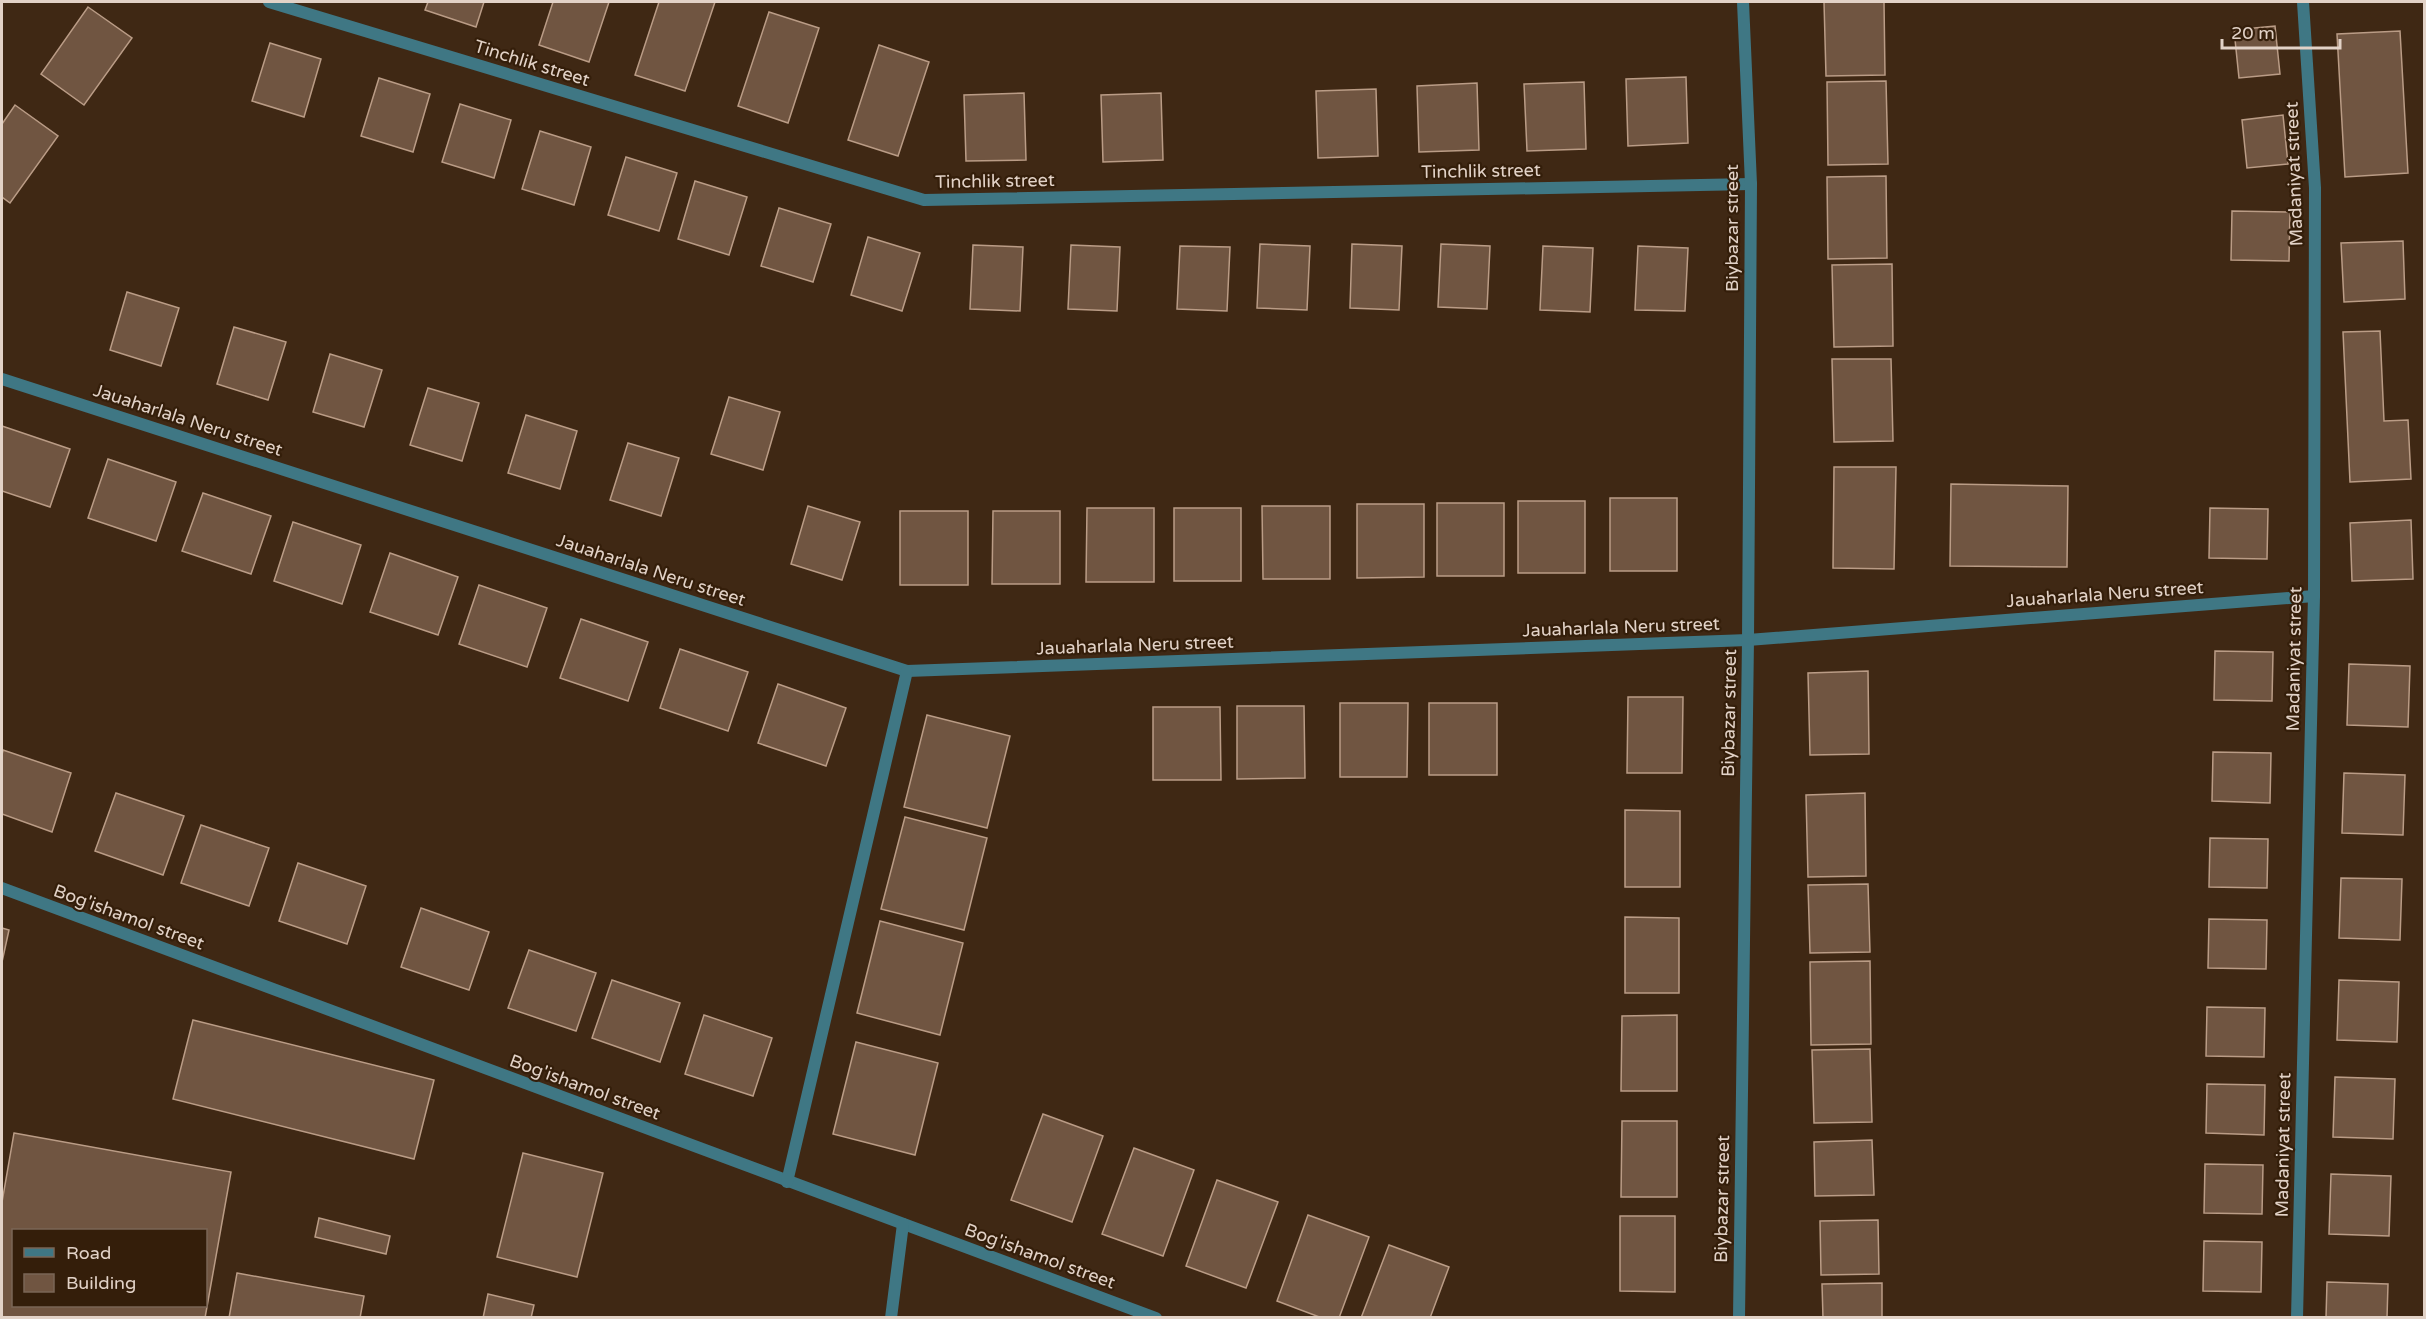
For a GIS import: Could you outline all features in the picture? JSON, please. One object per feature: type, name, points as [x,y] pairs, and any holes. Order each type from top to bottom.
[{"type":"street","name":"Tinchlik street","points":[[269,2],[924,200],[1751,184]]},
{"type":"street","name":"Biybazar street","points":[[1739,1317],[1748,640],[1751,184],[1743,2]]},
{"type":"street","name":"Madaniyat street","points":[[2297,1317],[2314,596],[2315,188],[2302,2]]},
{"type":"street","name":"Jauaharlala Neru street","points":[[2,379],[907,671],[1748,640],[2314,596]]},
{"type":"street","points":[[787,1182],[907,671]]},
{"type":"street","name":"Bog'ishamol street","points":[[2,888],[787,1182],[1156,1317]]},
{"type":"street","points":[[891,1317],[903,1224]]},
{"type":"building","points":[[428,2],[484,2],[476,27],[425,10]]},
{"type":"building","points":[[553,2],[609,2],[589,62],[539,45]]},
{"type":"building","points":[[659,2],[715,2],[685,91],[635,75]]},
{"type":"building","points":[[1824,2],[1884,2],[1885,75],[1826,76]]},
{"type":"building","points":[[88,7],[132,38],[84,105],[41,74]]},
{"type":"building","points":[[769,12],[819,28],[788,123],[738,106]]},
{"type":"building","points":[[2275,26],[2280,74],[2239,78],[2234,30]]},
{"type":"building","points":[[2400,31],[2408,173],[2345,177],[2337,34]]},
{"type":"building","points":[[270,43],[321,59],[304,117],[252,101]]},
{"type":"building","points":[[879,45],[929,62],[898,156],[848,140]]},
{"type":"building","points":[[1686,77],[1688,143],[1628,146],[1626,79]]},
{"type":"building","points":[[379,78],[430,94],[413,152],[361,136]]},
{"type":"building","points":[[1886,81],[1888,164],[1828,165],[1827,82]]},
{"type":"building","points":[[1584,82],[1586,149],[1527,151],[1524,84]]},
{"type":"building","points":[[1477,83],[1479,150],[1419,152],[1417,86]]},
{"type":"building","points":[[1376,89],[1378,156],[1318,158],[1316,91]]},
{"type":"building","points":[[1024,93],[1026,160],[966,161],[964,95]]},
{"type":"building","points":[[1161,93],[1163,160],[1103,162],[1101,95]]},
{"type":"building","points":[[460,104],[511,120],[494,178],[442,162]]},
{"type":"building","points":[[15,105],[58,136],[10,203],[2,197],[2,124]]},
{"type":"building","points":[[2283,115],[2288,164],[2247,168],[2242,120]]},
{"type":"building","points":[[540,131],[591,147],[574,205],[522,189]]},
{"type":"building","points":[[626,157],[677,173],[659,231],[608,215]]},
{"type":"building","points":[[1886,176],[1887,258],[1828,259],[1827,177]]},
{"type":"building","points":[[695,181],[747,197],[729,255],[678,239]]},
{"type":"building","points":[[779,208],[831,224],[813,282],[761,266]]},
{"type":"building","points":[[2232,211],[2290,212],[2289,261],[2231,260]]},
{"type":"building","points":[[868,237],[920,253],[902,311],[851,295]]},
{"type":"building","points":[[2403,241],[2405,299],[2344,302],[2341,243]]},
{"type":"building","points":[[1260,244],[1310,246],[1307,310],[1257,308]]},
{"type":"building","points":[[1352,244],[1402,246],[1399,310],[1350,308]]},
{"type":"building","points":[[1441,244],[1490,246],[1487,309],[1438,307]]},
{"type":"building","points":[[973,245],[1023,247],[1020,311],[970,309]]},
{"type":"building","points":[[1071,245],[1120,247],[1117,311],[1068,309]]},
{"type":"building","points":[[1180,246],[1230,247],[1227,311],[1177,309]]},
{"type":"building","points":[[1543,246],[1593,248],[1590,312],[1540,310]]},
{"type":"building","points":[[1638,246],[1688,248],[1685,311],[1635,310]]},
{"type":"building","points":[[1892,264],[1893,346],[1834,347],[1832,265]]},
{"type":"building","points":[[127,292],[179,308],[161,366],[110,350]]},
{"type":"building","points":[[234,327],[286,342],[268,400],[217,384]]},
{"type":"building","points":[[2380,331],[2384,421],[2408,420],[2411,479],[2350,482],[2343,332]]},
{"type":"building","points":[[330,354],[382,370],[364,427],[313,412]]},
{"type":"building","points":[[1832,359],[1891,359],[1893,441],[1834,442]]},
{"type":"building","points":[[428,388],[479,403],[462,461],[410,445]]},
{"type":"building","points":[[729,397],[780,412],[763,470],[711,454]]},
{"type":"building","points":[[526,415],[577,431],[560,489],[508,473]]},
{"type":"building","points":[[2,426],[70,449],[50,507],[2,491]]},
{"type":"building","points":[[628,443],[679,458],[661,516],[610,500]]},
{"type":"building","points":[[108,459],[176,482],[156,541],[88,518]]},
{"type":"building","points":[[1834,467],[1896,467],[1894,569],[1833,568]]},
{"type":"building","points":[[1951,484],[2068,486],[2067,567],[1950,566]]},
{"type":"building","points":[[203,493],[271,516],[251,574],[182,551]]},
{"type":"building","points":[[1610,498],[1677,498],[1677,571],[1610,571]]},
{"type":"building","points":[[1518,501],[1585,501],[1585,573],[1518,573]]},
{"type":"building","points":[[1437,503],[1504,503],[1504,576],[1437,576]]},
{"type":"building","points":[[1357,504],[1424,504],[1424,577],[1357,578]]},
{"type":"building","points":[[808,506],[860,522],[842,580],[791,564]]},
{"type":"building","points":[[1262,506],[1330,506],[1330,579],[1263,579]]},
{"type":"building","points":[[1087,508],[1154,508],[1154,582],[1086,582]]},
{"type":"building","points":[[1174,508],[1241,508],[1241,581],[1174,581]]},
{"type":"building","points":[[2210,508],[2268,509],[2267,559],[2209,558]]},
{"type":"building","points":[[900,511],[968,511],[968,585],[900,585]]},
{"type":"building","points":[[993,511],[1060,511],[1060,584],[992,584]]},
{"type":"building","points":[[2411,520],[2413,579],[2352,581],[2350,523]]},
{"type":"building","points":[[293,522],[361,545],[342,604],[274,581]]},
{"type":"building","points":[[390,553],[458,577],[438,635],[370,612]]},
{"type":"building","points":[[479,585],[547,608],[527,667],[459,644]]},
{"type":"building","points":[[581,619],[648,642],[628,701],[560,678]]},
{"type":"building","points":[[680,649],[748,672],[728,731],[660,708]]},
{"type":"building","points":[[2215,651],[2273,652],[2272,701],[2214,700]]},
{"type":"building","points":[[2349,664],[2410,666],[2408,727],[2347,725]]},
{"type":"building","points":[[1868,671],[1869,754],[1810,755],[1808,673]]},
{"type":"building","points":[[778,684],[846,708],[826,766],[758,743]]},
{"type":"building","points":[[1628,697],[1683,697],[1682,773],[1627,773]]},
{"type":"building","points":[[1340,703],[1408,703],[1407,777],[1340,777]]},
{"type":"building","points":[[1429,703],[1497,703],[1497,775],[1429,775]]},
{"type":"building","points":[[1237,706],[1304,706],[1305,778],[1237,779]]},
{"type":"building","points":[[1153,707],[1220,707],[1221,780],[1153,780]]},
{"type":"building","points":[[927,715],[1010,736],[987,828],[904,807]]},
{"type":"building","points":[[3,750],[71,773],[52,832],[2,814]]},
{"type":"building","points":[[2213,752],[2271,753],[2270,803],[2212,801]]},
{"type":"building","points":[[2344,773],[2405,775],[2403,835],[2342,833]]},
{"type":"building","points":[[116,793],[184,816],[163,875],[95,851]]},
{"type":"building","points":[[1865,793],[1866,876],[1808,877],[1806,795]]},
{"type":"building","points":[[1625,810],[1680,811],[1680,887],[1625,887]]},
{"type":"building","points":[[905,817],[987,838],[964,930],[881,909]]},
{"type":"building","points":[[201,825],[269,848],[249,906],[181,883]]},
{"type":"building","points":[[2210,838],[2268,839],[2267,888],[2209,887]]},
{"type":"building","points":[[298,863],[366,886],[347,944],[279,921]]},
{"type":"building","points":[[2341,878],[2402,879],[2400,940],[2339,938]]},
{"type":"building","points":[[1868,884],[1870,952],[1810,953],[1808,885]]},
{"type":"building","points":[[421,908],[489,932],[469,990],[401,967]]},
{"type":"building","points":[[1625,917],[1679,918],[1679,993],[1625,993]]},
{"type":"building","points":[[2209,919],[2267,920],[2266,969],[2208,968]]},
{"type":"building","points":[[880,921],[963,943],[940,1035],[857,1013]]},
{"type":"building","points":[[2,928],[9,930],[2,962]]},
{"type":"building","points":[[529,950],[596,973],[576,1031],[508,1008]]},
{"type":"building","points":[[1870,961],[1871,1044],[1811,1045],[1810,962]]},
{"type":"building","points":[[612,980],[680,1003],[660,1062],[592,1038]]},
{"type":"building","points":[[2339,980],[2399,982],[2397,1042],[2337,1040]]},
{"type":"building","points":[[2207,1007],[2265,1008],[2264,1057],[2206,1056]]},
{"type":"building","points":[[704,1015],[772,1038],[753,1096],[685,1074]]},
{"type":"building","points":[[1677,1015],[1677,1091],[1621,1091],[1622,1016]]},
{"type":"building","points":[[193,1020],[434,1080],[414,1159],[173,1099]]},
{"type":"building","points":[[856,1042],[938,1063],[915,1155],[833,1134]]},
{"type":"building","points":[[1870,1049],[1872,1122],[1814,1123],[1812,1050]]},
{"type":"building","points":[[2335,1077],[2395,1079],[2393,1139],[2333,1137]]},
{"type":"building","points":[[2207,1084],[2265,1085],[2264,1135],[2206,1133]]},
{"type":"building","points":[[1043,1114],[1103,1136],[1072,1222],[1011,1200]]},
{"type":"building","points":[[1622,1121],[1677,1121],[1677,1197],[1621,1197]]},
{"type":"building","points":[[14,1133],[231,1172],[207,1307],[207,1229],[12,1229],[12,1307],[207,1307],[205,1318],[2,1318],[2,1202]]},
{"type":"building","points":[[1872,1140],[1874,1195],[1815,1196],[1814,1142]]},
{"type":"building","points":[[1134,1148],[1194,1170],[1163,1256],[1102,1234]]},
{"type":"building","points":[[523,1153],[603,1173],[577,1277],[497,1257]]},
{"type":"building","points":[[2205,1164],[2263,1165],[2262,1214],[2204,1213]]},
{"type":"building","points":[[2331,1174],[2391,1176],[2389,1236],[2329,1234]]},
{"type":"building","points":[[1217,1180],[1278,1202],[1246,1288],[1186,1266]]},
{"type":"building","points":[[1308,1215],[1369,1237],[1339,1318],[1322,1318],[1277,1301]]},
{"type":"building","points":[[1620,1216],[1675,1216],[1675,1292],[1620,1291]]},
{"type":"building","points":[[319,1218],[390,1236],[386,1254],[315,1237]]},
{"type":"building","points":[[1878,1220],[1879,1274],[1821,1275],[1820,1221]]},
{"type":"building","points":[[2204,1241],[2262,1242],[2261,1292],[2203,1291]]},
{"type":"building","points":[[1389,1245],[1449,1267],[1430,1318],[1361,1318]]},
{"type":"building","points":[[237,1273],[364,1296],[360,1318],[229,1318]]},
{"type":"building","points":[[2327,1282],[2388,1284],[2387,1318],[2326,1318]]},
{"type":"building","points":[[1882,1283],[1882,1318],[1823,1318],[1822,1284]]},
{"type":"building","points":[[488,1294],[534,1305],[531,1318],[483,1318]]}]
